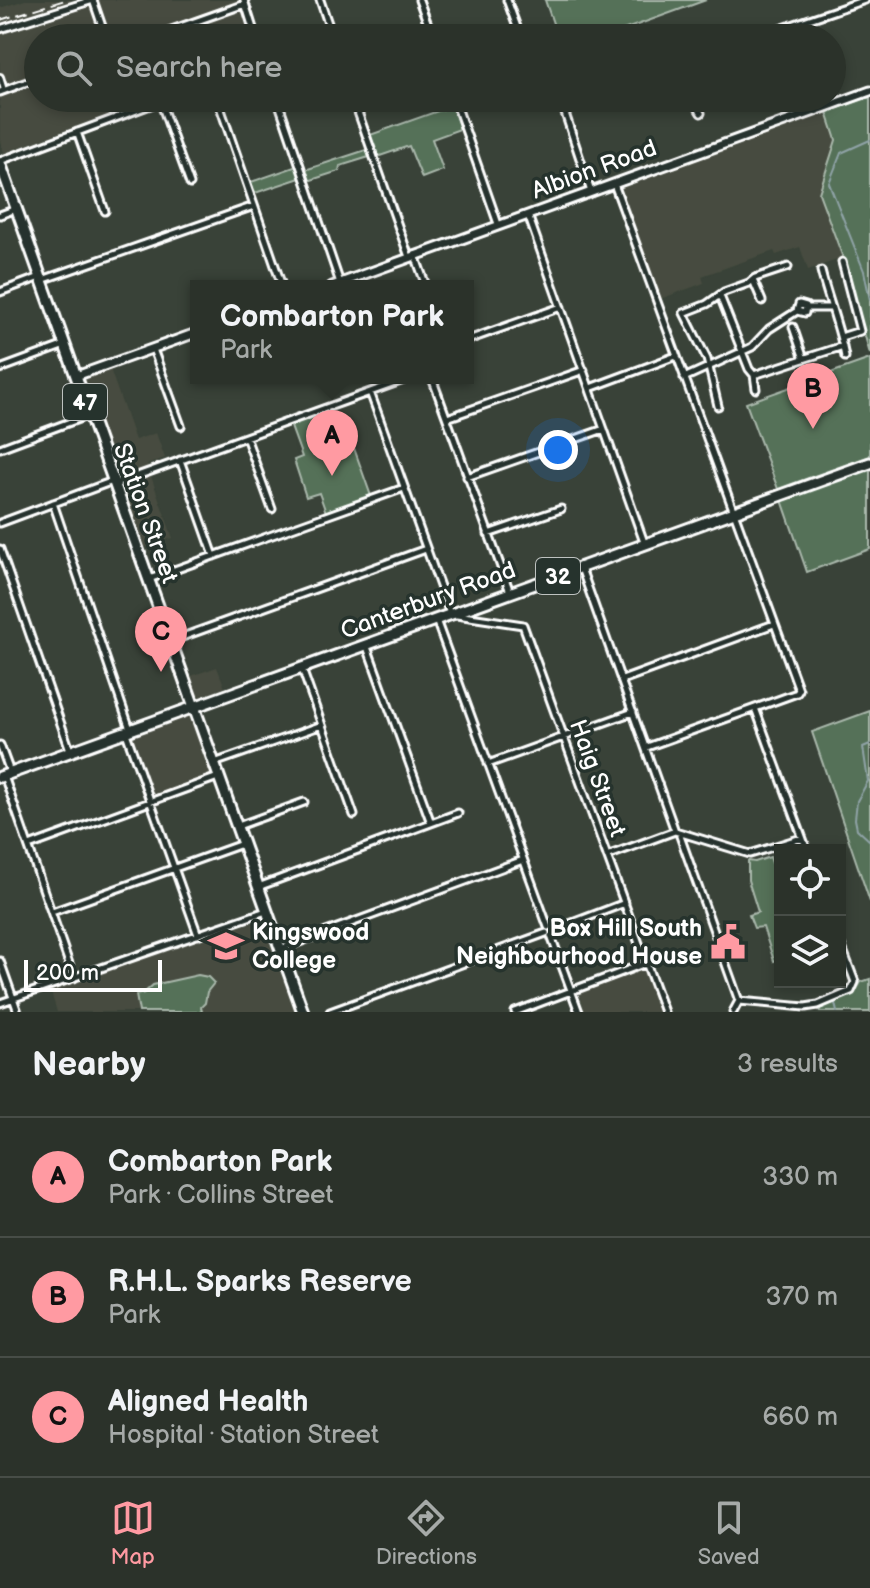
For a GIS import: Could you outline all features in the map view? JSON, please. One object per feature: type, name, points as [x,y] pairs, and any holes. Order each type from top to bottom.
[{"type":"main road","name":"Station Street","points":[[0,162],[303,1012]]},
{"type":"main road","name":"Canterbury Road","points":[[5,775],[870,463]]},
{"type":"street","points":[[0,29],[93,0],[101,24]]},
{"type":"street","points":[[320,0],[328,24]]},
{"type":"street","points":[[419,0],[428,24]]},
{"type":"street","points":[[507,0],[516,24]]},
{"type":"street","points":[[795,24],[865,0]]},
{"type":"street","points":[[186,24],[244,2],[251,24]]},
{"type":"street","points":[[0,77],[1,91],[24,83]]},
{"type":"street","name":"Albion Road","points":[[846,100],[870,91]]},
{"type":"street","points":[[0,162],[131,112]]},
{"type":"street","points":[[164,112],[190,184]]},
{"type":"street","points":[[222,112],[280,280]]},
{"type":"street","points":[[281,112],[334,280]]},
{"type":"street","points":[[358,112],[423,280]]},
{"type":"street","points":[[459,112],[498,224]]},
{"type":"street","points":[[565,112],[591,192]]},
{"type":"street","name":"Albion Road","points":[[349,280],[812,112]]},
{"type":"street","points":[[77,132],[105,211]]},
{"type":"street","points":[[614,183],[799,690],[647,747]]},
{"type":"street","points":[[0,292],[254,206]]},
{"type":"street","points":[[0,215],[17,209]]},
{"type":"street","points":[[528,214],[645,546]]},
{"type":"street","points":[[841,337],[860,331],[842,262]]},
{"type":"street","points":[[718,406],[719,399],[707,359],[684,313],[788,267]]},
{"type":"street","points":[[821,271],[845,357]]},
{"type":"street","points":[[753,280],[762,301]]},
{"type":"street","points":[[720,296],[754,375],[756,389]]},
{"type":"street","points":[[684,378],[752,347],[769,329],[797,311],[801,304],[807,308],[831,308]]},
{"type":"street","points":[[474,338],[561,307]]},
{"type":"street","points":[[793,327],[804,359]]},
{"type":"street","points":[[76,376],[190,335]]},
{"type":"street","points":[[0,369],[65,345]]},
{"type":"street","points":[[754,375],[843,346]]},
{"type":"street","points":[[153,349],[181,426]]},
{"type":"street","points":[[590,388],[676,356]]},
{"type":"street","points":[[447,418],[584,370]]},
{"type":"street","points":[[0,523],[392,384]]},
{"type":"street","points":[[434,384],[510,592]]},
{"type":"street","points":[[370,392],[450,614]]},
{"type":"street","points":[[0,448],[90,415]]},
{"type":"street","points":[[467,477],[604,429]]},
{"type":"street","points":[[246,437],[272,509]]},
{"type":"street","points":[[180,460],[214,556]]},
{"type":"street","points":[[148,580],[404,488]]},
{"type":"street","points":[[53,503],[150,801],[198,935]]},
{"type":"street","points":[[488,534],[561,509]]},
{"type":"street","points":[[0,549],[71,751]]},
{"type":"street","points":[[170,641],[426,549]]},
{"type":"street","points":[[581,568],[739,1001],[733,1012]]},
{"type":"street","name":"Haig Street","points":[[450,614],[523,625],[664,1012]]},
{"type":"street","points":[[436,619],[579,1012]]},
{"type":"street","points":[[622,680],[774,624]]},
{"type":"street","points":[[366,644],[431,823]]},
{"type":"street","points":[[302,667],[354,815]]},
{"type":"street","points":[[755,708],[804,844]]},
{"type":"street","points":[[488,764],[633,712]]},
{"type":"street","points":[[214,763],[322,725]]},
{"type":"street","points":[[0,745],[5,775],[74,978]]},
{"type":"street","points":[[29,846],[218,777]]},
{"type":"street","points":[[236,826],[304,802]]},
{"type":"street","points":[[258,887],[458,813]]},
{"type":"street","points":[[607,856],[678,831],[750,854],[802,838]]},
{"type":"street","points":[[52,912],[242,844]]},
{"type":"street","points":[[280,949],[523,860]]},
{"type":"street","points":[[330,1012],[625,903]]},
{"type":"street","points":[[0,1003],[266,911]]},
{"type":"street","points":[[739,1001],[805,1007],[818,1005],[855,987],[846,960]]},
{"type":"street","points":[[0,961],[18,1012]]},
{"type":"street","points":[[515,1012],[646,963]]},
{"type":"shaded area","points":[[25,0],[238,0],[246,24],[24,24],[24,112],[115,112],[4,153],[0,141],[0,8]]},
{"type":"shaded area","points":[[827,112],[836,140],[819,193],[843,258],[808,270],[800,247],[776,255],[774,251],[702,276],[704,283],[660,299],[621,186]]},
{"type":"shaded area","points":[[110,369],[135,440],[156,433],[165,458],[147,465],[173,538],[143,548],[84,378]]},
{"type":"shaded area","points":[[217,667],[225,688],[199,697],[188,677]]},
{"type":"shaded area","points":[[189,712],[212,776],[152,797],[131,734]]},
{"type":"shaded area","name":"Kingswood College","points":[[257,921],[263,923],[295,1012],[57,1012],[50,989]]},
{"type":"shaded area","points":[[644,968],[660,1012],[585,1012],[579,993]]},
{"type":"green space","points":[[545,0],[706,0],[640,24],[553,24]]},
{"type":"green space","points":[[870,97],[870,354],[843,258],[819,193],[836,140],[827,112],[846,112],[846,105]]},
{"type":"green space","points":[[435,112],[454,112],[460,129],[432,139],[443,170],[422,178],[409,146],[377,157],[370,135]]},
{"type":"green space","points":[[366,150],[369,157],[305,182],[303,177],[252,194],[248,183],[300,165],[302,171]]},
{"type":"green space","points":[[870,359],[870,456],[778,489],[746,403]]},
{"type":"green space","points":[[318,411],[331,444],[350,437],[372,499],[327,515],[319,493],[306,497],[294,460],[302,457],[289,421]]},
{"type":"green space","points":[[870,468],[870,549],[807,572],[782,500]]},
{"type":"green space","points":[[870,711],[870,902],[812,732]]},
{"type":"green space","points":[[770,857],[774,869],[774,961],[763,927],[754,928],[749,915],[758,912],[748,880],[748,861]]},
{"type":"green space","points":[[198,975],[208,977],[214,983],[207,992],[202,1012],[139,1012],[136,995],[153,985]]},
{"type":"green space","points":[[870,979],[870,1012],[820,1012],[818,1005],[854,994],[861,982]]},
{"type":"waterway","points":[[870,140],[841,153],[829,183],[864,271],[870,300]]},
{"type":"waterway","points":[[870,744],[863,747],[868,781],[857,801],[855,819],[857,829],[870,841]]},
{"type":"waterway","points":[[834,999],[837,1012]]},
{"type":"railway","points":[[0,20],[65,0]]},
{"type":"place","name":"R.H.L. Sparks Reserve","points":[[813,429]]},
{"type":"place","name":"Combarton Park","points":[[332,476]]},
{"type":"place","name":"Aligned Health","points":[[161,672]]},
{"type":"place","name":"Box Hill South Neighbourhood House","points":[[728,942]]},
{"type":"place","name":"Kingswood College","points":[[226,946]]}]
